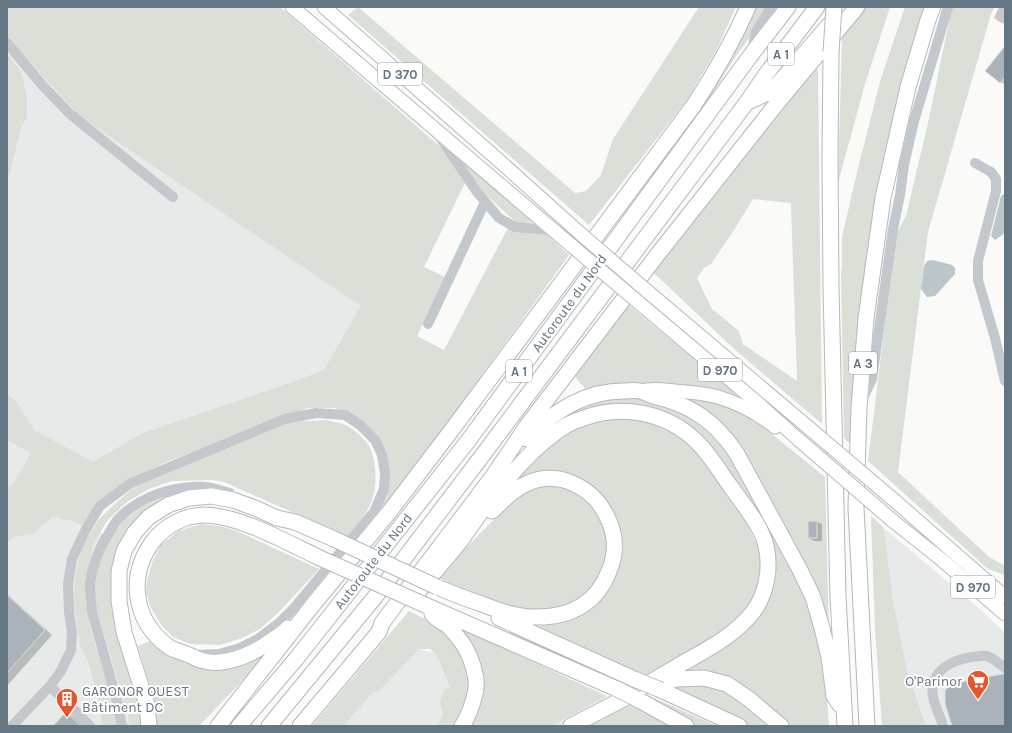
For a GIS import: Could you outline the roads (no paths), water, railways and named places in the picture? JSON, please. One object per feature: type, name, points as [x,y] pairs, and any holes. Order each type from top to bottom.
[{"type":"highway","points":[[218,726],[312,606],[390,511],[694,105],[712,78],[728,49],[748,7]]},
{"type":"highway","name":"Autoroute du Nord","points":[[239,726],[296,659],[468,441],[751,55],[788,7]]},
{"type":"highway","name":"Autoroute du Nord","points":[[269,726],[380,591],[817,7]]},
{"type":"highway","name":"A 3","points":[[834,7],[831,52],[831,287],[838,597],[845,720]]},
{"type":"highway","points":[[747,102],[772,90],[846,7]]},
{"type":"highway","points":[[300,726],[378,632],[382,623],[493,476],[526,427],[658,254],[778,102],[857,7]]},
{"type":"highway","name":"A 3","points":[[867,726],[856,508],[860,405],[866,318],[883,198],[908,87],[933,7]]},
{"type":"highway","points":[[493,476],[551,416],[578,400],[593,395],[613,391],[640,391],[679,404],[712,424],[724,436],[737,454],[813,597],[829,657],[834,696],[845,720]]},
{"type":"highway","points":[[378,632],[388,628],[521,464],[545,441],[569,424],[594,415],[613,412],[636,412],[659,417],[678,427],[696,441],[753,519],[764,539],[768,555],[768,574],[763,593],[753,611],[739,627],[722,640],[617,695],[571,726]]},
{"type":"highway","points":[[439,588],[501,612],[537,618],[570,612],[580,607],[601,588],[606,580],[612,564],[614,547],[613,531],[605,511],[596,499],[582,487],[568,481],[553,478],[527,483],[514,490],[464,536]]},
{"type":"highway","points":[[149,726],[147,705],[124,632],[119,601],[119,571],[124,551],[135,532],[149,517],[168,505],[189,498],[211,496],[233,500],[278,518],[295,522],[439,588],[485,612],[739,726]]},
{"type":"highway","points":[[312,606],[297,618],[286,631],[262,647],[243,657],[220,662],[200,660],[170,648],[151,629],[142,615],[137,590],[141,562],[147,549],[158,535],[184,518],[204,515],[228,518],[256,528],[617,695],[637,699],[686,726]]},
{"type":"highway","points":[[425,605],[434,617],[448,626],[460,640],[472,661],[476,681],[473,702],[462,726]]},
{"type":"highway","points":[[617,695],[676,679],[704,678],[727,684],[749,699],[781,726]]},
{"type":"main road","name":"D 370","points":[[292,7],[469,158]]},
{"type":"main road","name":"D 370","points":[[324,7],[476,141]]},
{"type":"main road","name":"D 970","points":[[476,141],[582,236],[1002,591]]},
{"type":"main road","name":"D 970","points":[[469,158],[1005,614]]},
{"type":"main road","points":[[640,391],[649,389],[691,392],[718,397],[745,408],[768,422],[785,435],[799,440]]},
{"type":"street","points":[[751,55],[756,32],[771,7]]},
{"type":"street","points":[[860,405],[872,379],[892,236],[914,121],[948,7]]},
{"type":"street","points":[[7,43],[43,86],[70,114],[173,197]]},
{"type":"street","points":[[433,128],[477,192],[499,218],[515,227],[553,230]]},
{"type":"street","points":[[975,163],[990,172],[996,179],[996,191],[978,261],[978,280],[996,338],[1005,381]]},
{"type":"street","points":[[428,324],[485,202]]},
{"type":"street","points":[[12,726],[50,686],[61,670],[71,650],[72,632],[69,612],[68,583],[72,559],[85,531],[100,506],[131,483],[286,419],[316,413],[345,415],[360,425],[375,440],[382,455],[385,473],[384,489],[374,512],[294,608],[279,623],[258,639],[240,648],[219,654],[189,655]]},
{"type":"street","points":[[122,726],[116,696],[92,612],[90,599],[90,583],[95,561],[105,539],[119,519],[131,508],[161,492],[184,488],[207,487],[258,502],[281,513],[295,522]]},
{"type":"street","points":[[943,726],[933,702],[933,685],[938,672],[946,665],[962,659],[982,656],[988,656],[1005,668]]},
{"type":"street","points":[[50,686],[90,726]]},
{"type":"place","name":"O'Parinor","points":[[978,700]]},
{"type":"place","name":"GARONOR OUEST Bâtiment DC","points":[[67,718]]}]
